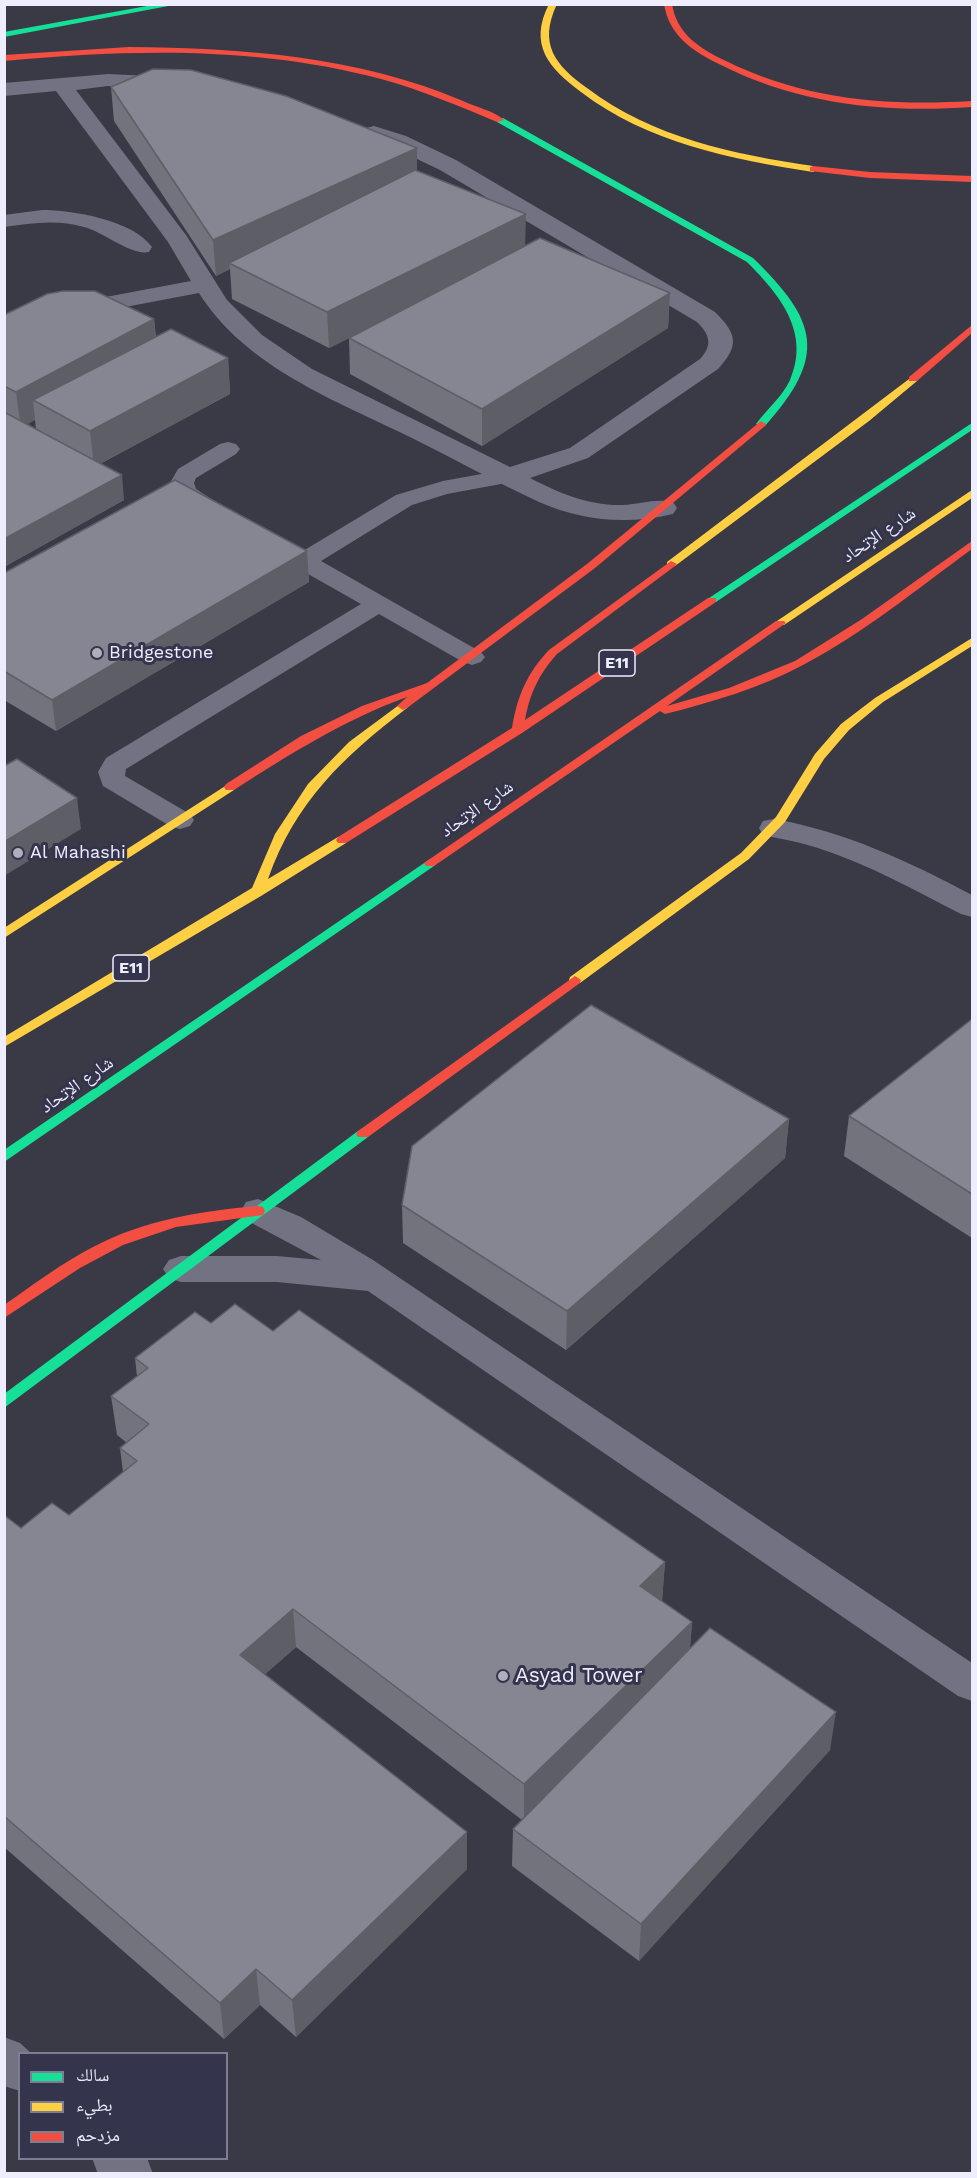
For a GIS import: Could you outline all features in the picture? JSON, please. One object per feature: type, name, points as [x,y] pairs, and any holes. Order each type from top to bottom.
[{"type":"main road","points":[[4,35],[175,4]]},
{"type":"main road","points":[[553,4],[548,11],[543,30],[544,46],[551,62],[566,79],[608,110],[660,134],[702,147],[819,169],[909,178],[972,179]]},
{"type":"main road","points":[[668,4],[676,31],[723,65],[756,80],[799,93],[846,102],[893,106],[972,104]]},
{"type":"main road","points":[[4,58],[116,50],[217,52],[314,63],[404,84],[445,97],[520,130],[750,260],[770,276],[785,294],[796,313],[802,332],[803,353],[798,375],[787,396],[770,416],[664,508],[472,657],[367,731],[340,754],[316,780],[279,834],[257,893]]},
{"type":"main road","points":[[518,730],[525,686],[533,671],[553,652],[865,419],[972,328]]},
{"type":"main road","name":"E11","points":[[4,1043],[257,893],[518,730],[972,426]]},
{"type":"main road","name":"شارع الإتحاد","points":[[4,1157],[643,716],[972,493]]},
{"type":"main road","points":[[643,716],[706,700],[763,680],[799,663],[908,591],[972,544]]},
{"type":"main road","points":[[4,1402],[258,1211],[745,856],[774,828],[790,806],[814,763],[830,742],[852,721],[972,641]]},
{"type":"main road","points":[[4,934],[335,723],[387,699],[434,684]]},
{"type":"main road","points":[[4,1313],[81,1260],[113,1242],[149,1228],[186,1218],[224,1212],[258,1211]]},
{"type":"street","points":[[4,90],[61,84],[140,81],[192,86]]},
{"type":"street","points":[[61,84],[178,240],[218,304],[234,322],[276,357],[303,374],[509,476],[545,497],[590,511],[629,514],[664,508]]},
{"type":"street","points":[[352,126],[398,141],[448,165],[706,317],[718,328],[723,341],[720,353],[709,364],[579,453],[509,476]]},
{"type":"street","points":[[4,322],[206,285]]},
{"type":"street","points":[[774,828],[801,832],[853,848],[898,868],[972,907]]},
{"type":"street","points":[[258,1211],[290,1224],[320,1241],[972,1684]]},
{"type":"street","points":[[181,1269],[277,1269],[375,1278]]},
{"type":"street","points":[[4,2057],[18,2069]]},
{"type":"street","points":[[116,2160],[131,2174]]},
{"type":"lane","points":[[4,221],[55,216],[90,220],[118,231],[141,247]]},
{"type":"lane","points":[[228,450],[186,474],[182,483],[185,493],[472,657]]},
{"type":"lane","points":[[304,561],[404,500],[442,488],[509,476]]},
{"type":"lane","points":[[180,820],[112,780],[111,772],[116,764],[380,603]]},
{"type":"building","points":[[153,69],[191,70],[286,96],[417,148],[213,240],[111,87]]},
{"type":"building","points":[[415,170],[526,214],[327,312],[229,263]]},
{"type":"building","points":[[540,238],[670,293],[482,409],[349,338]]},
{"type":"building","points":[[63,291],[95,291],[154,319],[16,392],[4,386],[4,315],[47,294]]},
{"type":"building","points":[[171,329],[228,358],[90,431],[33,400]]},
{"type":"building","points":[[4,412],[122,475],[4,539]]},
{"type":"building","name":"Bridgestone","points":[[175,480],[307,551],[52,700],[4,671],[4,573]]},
{"type":"building","points":[[17,759],[77,798],[4,842],[4,766]]},
{"type":"building","points":[[591,1005],[789,1119],[567,1311],[402,1205],[412,1146]]},
{"type":"building","points":[[972,1019],[972,1194],[849,1116]]},
{"type":"building","name":"Asyad Tower","points":[[235,1304],[273,1331],[299,1310],[665,1562],[640,1586],[692,1622],[524,1784],[293,1609],[240,1655],[467,1832],[292,2000],[256,1969],[220,2003],[4,1816],[4,1515],[21,1528],[52,1503],[69,1515],[137,1461],[120,1448],[149,1424],[111,1396],[148,1368],[135,1358],[195,1312],[211,1323]]},
{"type":"building","points":[[710,1628],[836,1712],[641,1924],[513,1829]]},
{"type":"traffic: fast","points":[[4,35],[175,4]]},
{"type":"traffic: fast","points":[[500,120],[750,260],[771,280],[787,300],[797,320],[802,340],[802,360],[795,380],[781,402],[761,424]]},
{"type":"traffic: fast","points":[[712,600],[972,426]]},
{"type":"traffic: fast","points":[[4,1157],[430,863]]},
{"type":"traffic: fast","points":[[4,1402],[363,1134]]},
{"type":"traffic: slow","points":[[553,4],[544,27],[544,38],[550,57],[565,75],[600,102],[656,132],[687,142],[750,158],[813,169]]},
{"type":"traffic: slow","points":[[671,564],[865,419],[913,379]]},
{"type":"traffic: slow","points":[[780,623],[972,493]]},
{"type":"traffic: slow","points":[[575,980],[745,856],[781,819],[819,757],[845,727],[879,700],[972,641]]},
{"type":"traffic: slow","points":[[257,893],[281,834],[313,786],[353,745],[403,706]]},
{"type":"traffic: slow","points":[[4,934],[230,787]]},
{"type":"traffic: slow","points":[[4,1043],[342,840]]},
{"type":"traffic: jam","points":[[668,4],[673,23],[691,44],[747,75],[777,86],[809,95],[873,104],[906,106],[972,104]]},
{"type":"traffic: jam","points":[[4,58],[129,49],[257,54],[320,63],[382,77],[443,96],[500,120]]},
{"type":"traffic: jam","points":[[813,169],[870,175],[972,179]]},
{"type":"traffic: jam","points":[[913,379],[972,328]]},
{"type":"traffic: jam","points":[[403,706],[591,566],[761,424]]},
{"type":"traffic: jam","points":[[665,710],[733,691],[799,663],[866,621],[972,544]]},
{"type":"traffic: jam","points":[[518,730],[522,707],[532,679],[553,652],[671,564]]},
{"type":"traffic: jam","points":[[342,840],[518,730],[712,600]]},
{"type":"traffic: jam","points":[[430,863],[780,623]]},
{"type":"traffic: jam","points":[[230,787],[305,739],[366,708],[434,684]]},
{"type":"traffic: jam","points":[[363,1134],[575,980]]},
{"type":"traffic: jam","points":[[4,1313],[75,1264],[118,1241],[176,1222],[258,1211]]},
{"type":"place","name":"Bridgestone","points":[[97,653]]},
{"type":"place","name":"Al Mahashi","points":[[18,853]]},
{"type":"place","name":"Asyad Tower","points":[[503,1676]]}]
